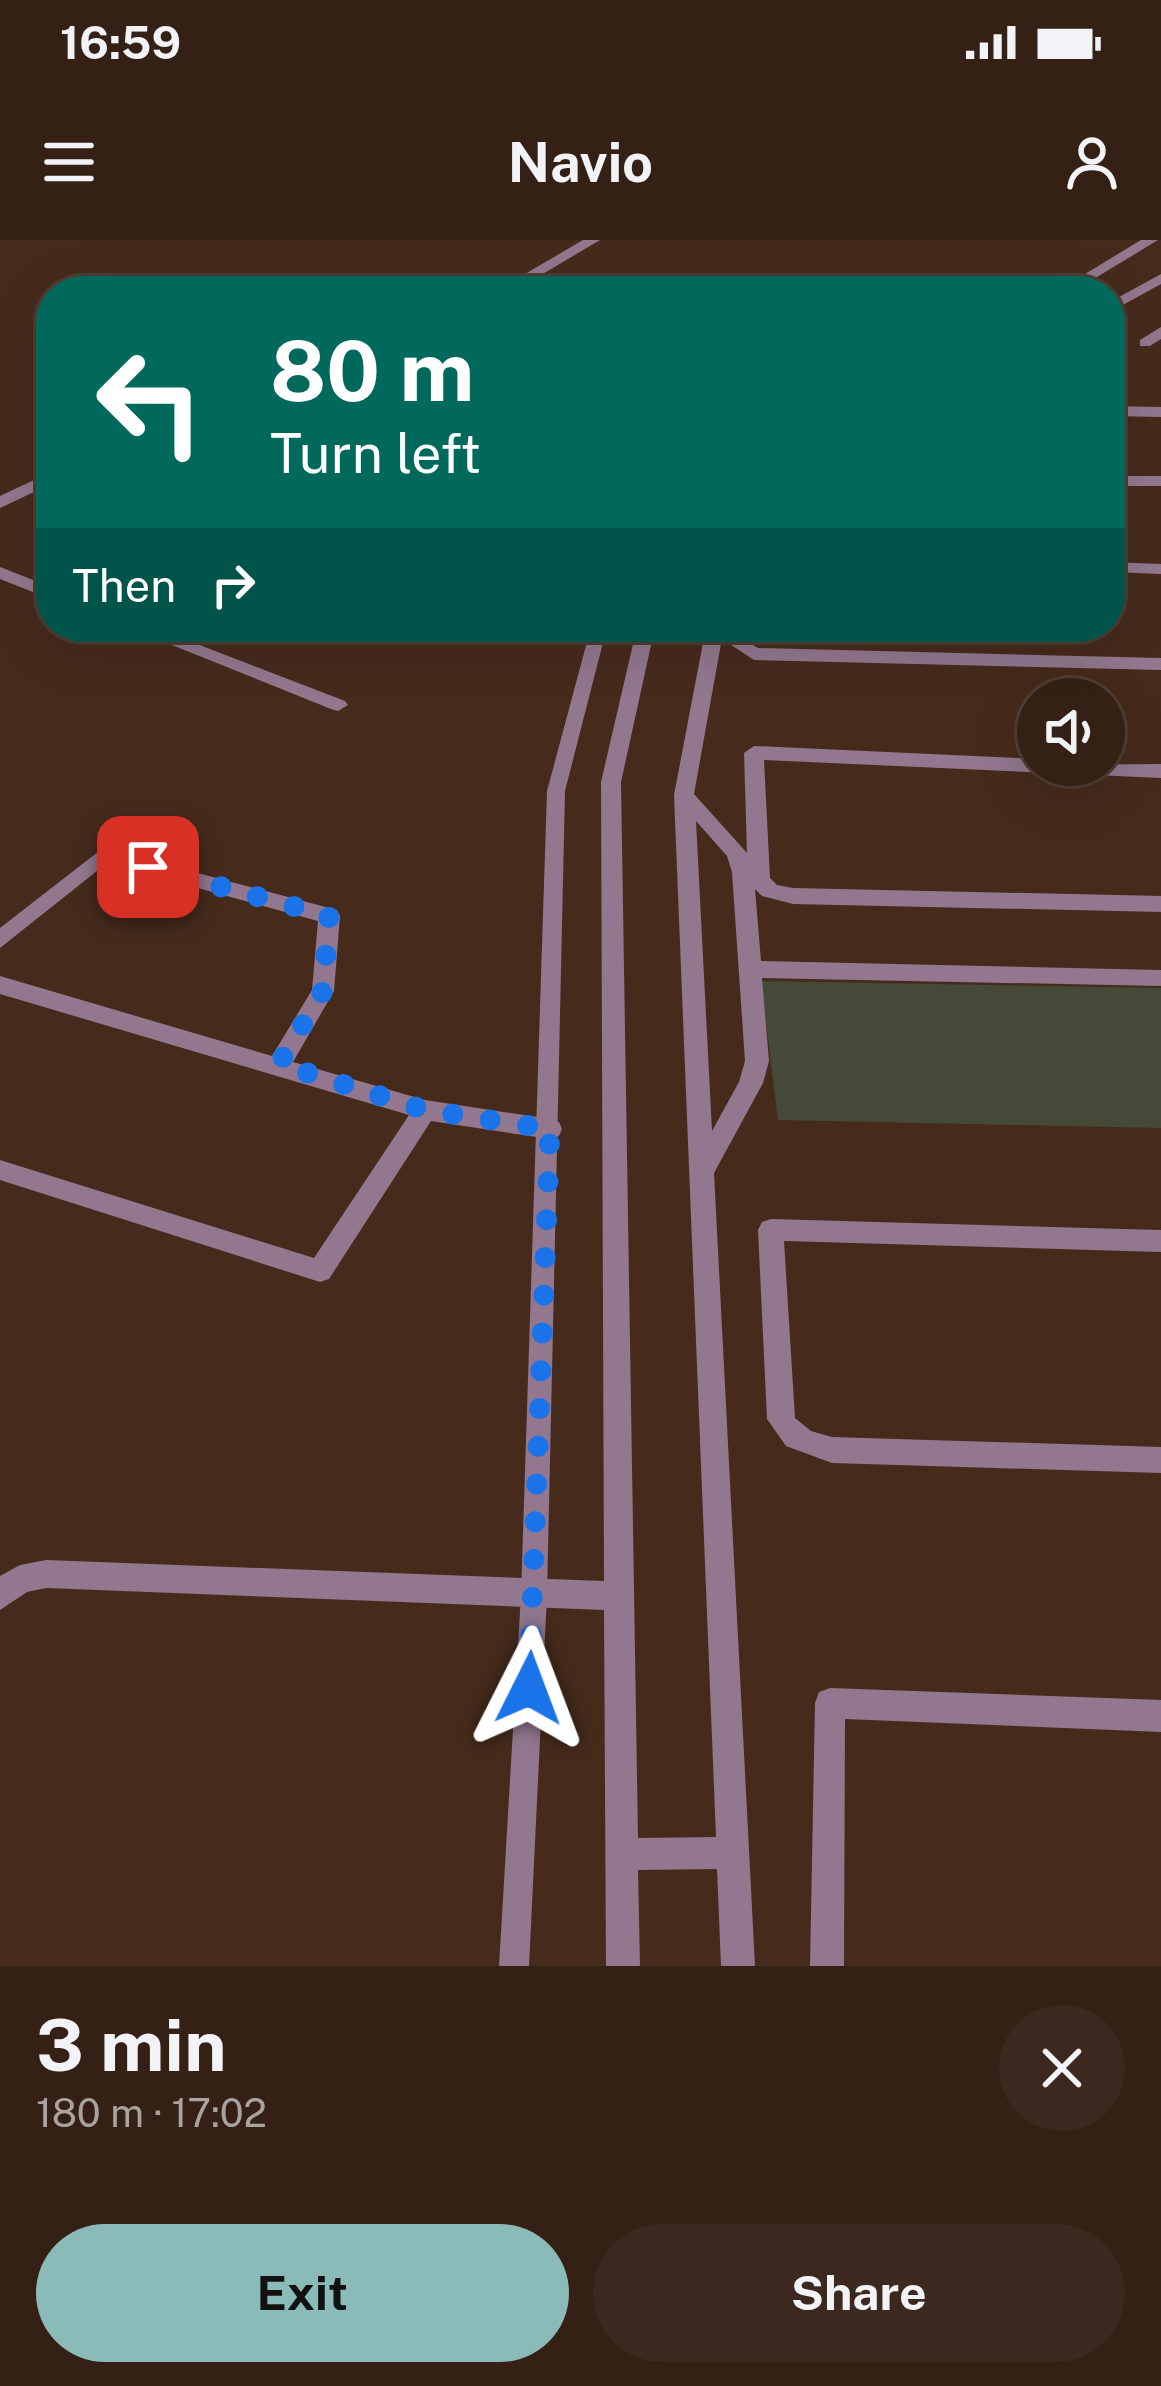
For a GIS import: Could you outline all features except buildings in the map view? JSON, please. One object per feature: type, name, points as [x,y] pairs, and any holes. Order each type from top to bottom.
[{"type":"street","points":[[530,276],[592,240]]},
{"type":"street","points":[[1090,276],[1151,240]]},
{"type":"street","points":[[1125,299],[1161,278]]},
{"type":"street","points":[[1161,332],[1144,343],[1161,343]]},
{"type":"street","points":[[1125,411],[1161,412]]},
{"type":"street","points":[[1125,481],[1161,481]]},
{"type":"street","points":[[0,503],[36,485]]},
{"type":"street","points":[[1125,568],[1161,569]]},
{"type":"street","points":[[0,572],[36,588]]},
{"type":"street","points":[[175,642],[338,705]]},
{"type":"street","points":[[623,1966],[611,782],[643,642]]},
{"type":"street","points":[[712,642],[684,795],[705,1166],[738,1966]]},
{"type":"street","points":[[737,642],[754,654],[1161,664]]},
{"type":"street","points":[[1161,771],[754,753],[759,880],[770,891],[1161,904]]},
{"type":"street","points":[[684,795],[737,853],[743,872],[758,1061],[751,1083],[705,1166]]},
{"type":"street","points":[[0,940],[103,855],[329,916],[323,991],[279,1064]]},
{"type":"street","points":[[749,969],[1161,977]]},
{"type":"street","points":[[0,985],[425,1110],[550,1129]]},
{"type":"street","points":[[0,1169],[320,1271],[425,1110]]},
{"type":"street","points":[[1161,1240],[771,1230],[781,1419],[801,1442],[832,1450],[1161,1460]]},
{"type":"street","points":[[0,1595],[20,1579],[46,1574],[617,1596]]},
{"type":"street","points":[[827,1966],[830,1703],[1161,1715]]},
{"type":"street","points":[[624,1854],[734,1853]]},
{"type":"lane","points":[[514,1966],[534,1595],[556,791],[595,642]]},
{"type":"green space","points":[[761,981],[1161,988],[1161,1128],[778,1120]]},
{"type":"route","points":[[148,867],[329,916],[323,991],[279,1064],[425,1110],[550,1129],[529,1688]]}]
